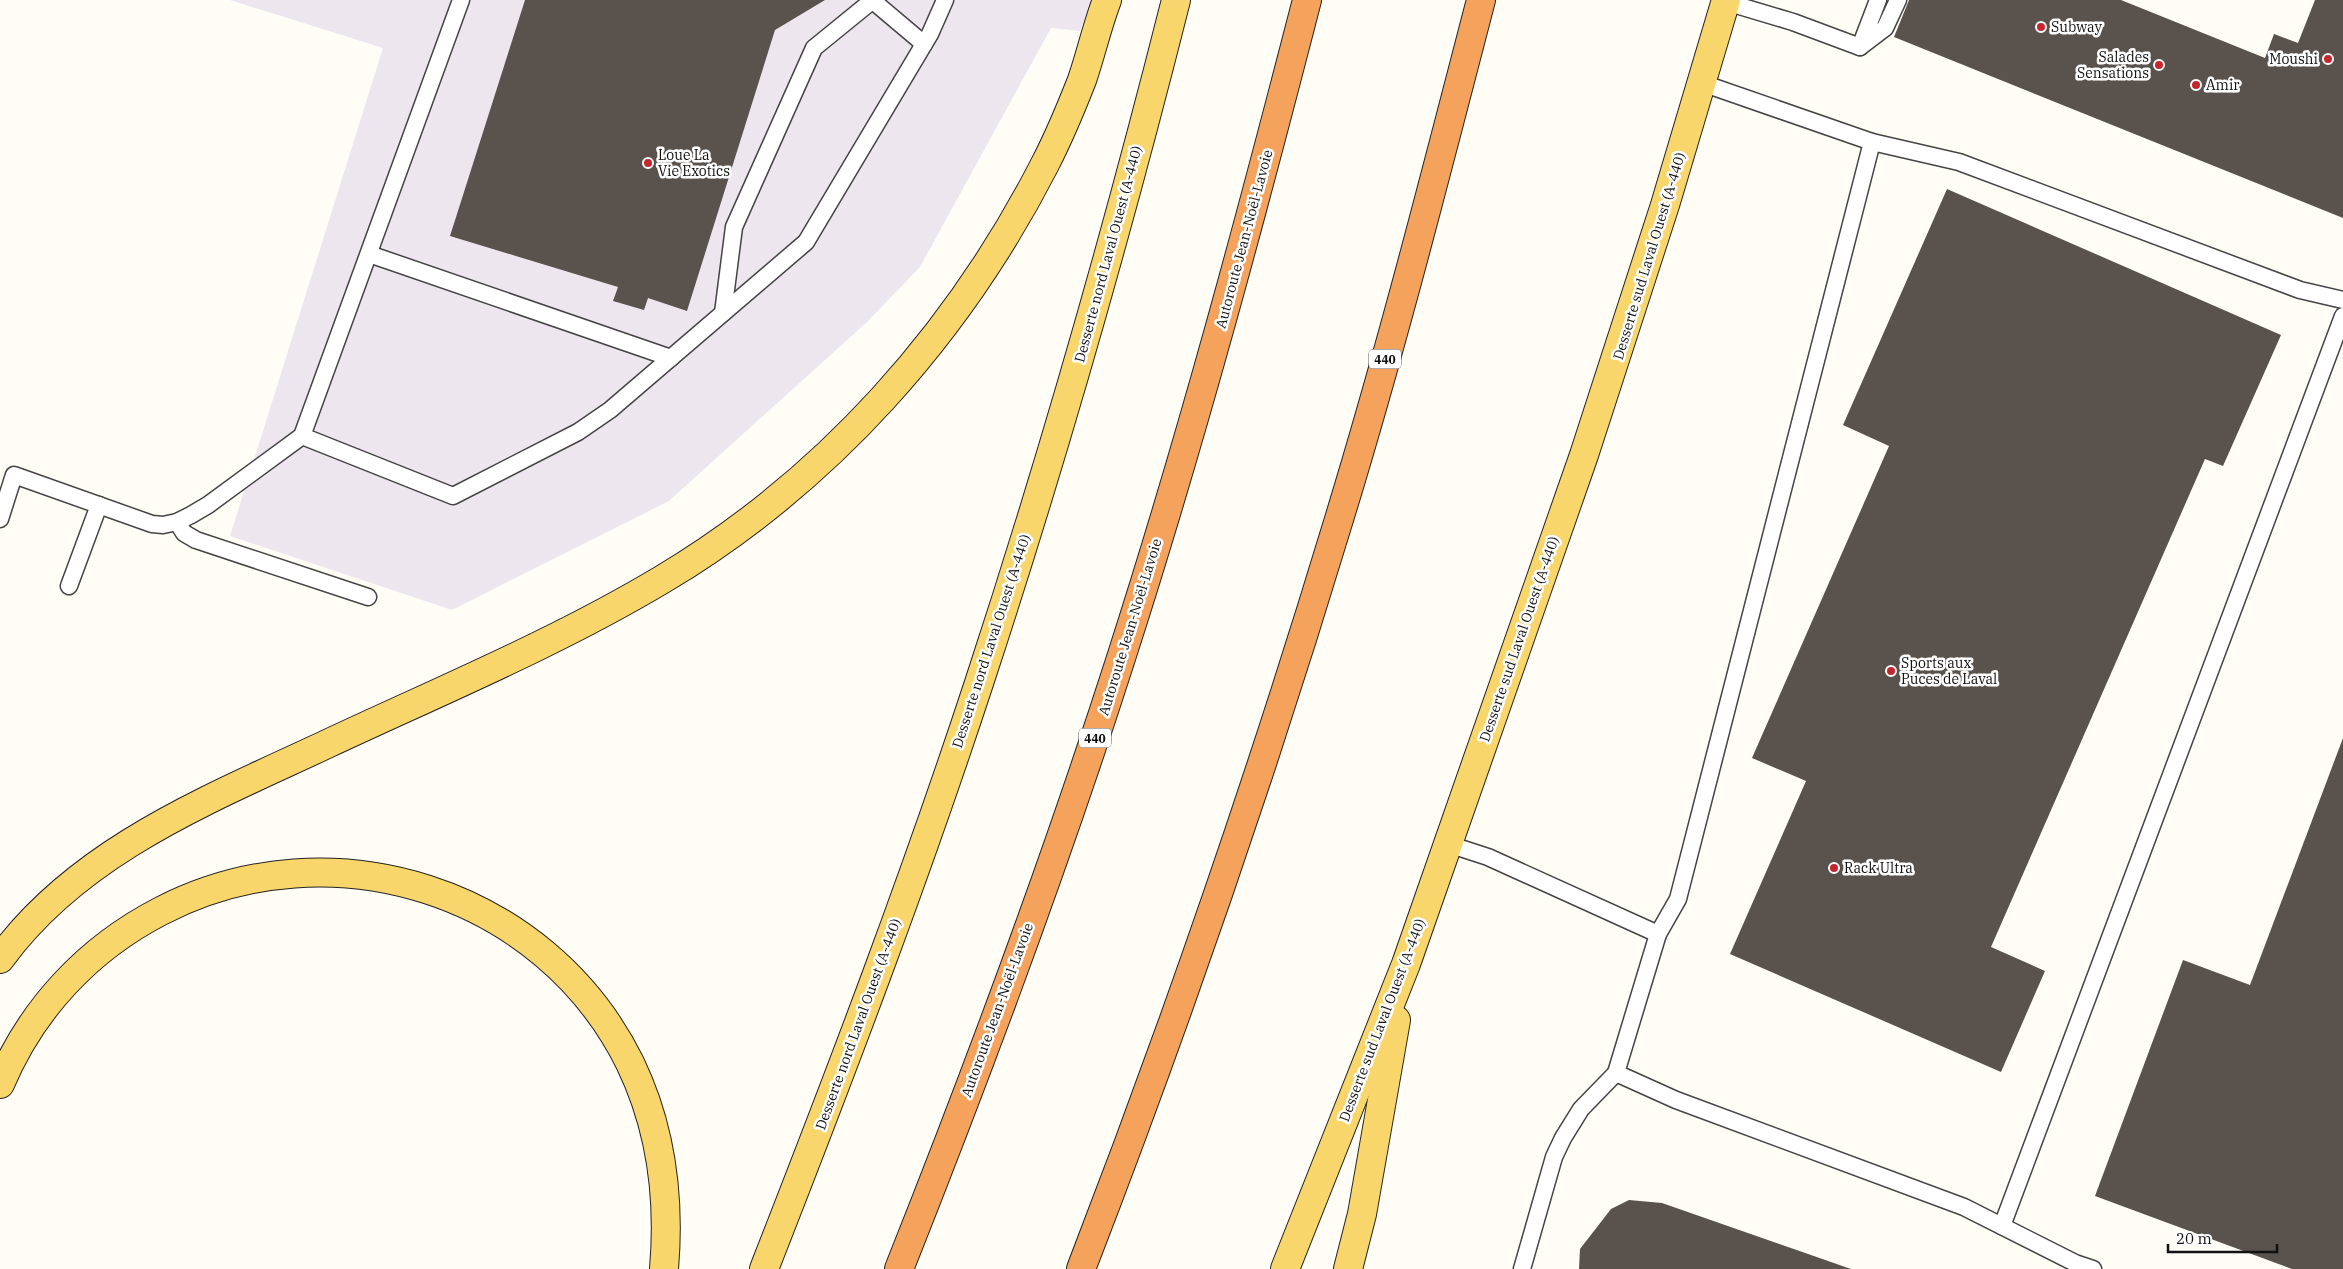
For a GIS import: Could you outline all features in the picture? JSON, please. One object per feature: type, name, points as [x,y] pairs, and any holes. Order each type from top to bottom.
[{"type":"highway","name":"Autoroute Jean-Noël-Lavoie","points":[[899,1269],[1042,891],[1121,660],[1232,288],[1307,0]]},
{"type":"highway","name":"440","points":[[1080,1269],[1127,1150],[1213,910],[1293,670],[1368,421],[1481,0]]},
{"type":"main road","points":[[0,959],[52,901],[79,877],[129,843],[218,796],[558,636],[621,604],[702,555],[801,479],[860,423],[916,361],[975,283],[1005,238],[1046,162],[1066,118],[1082,80],[1107,0]]},
{"type":"main road","name":"Desserte nord Laval Ouest (A-440)","points":[[764,1269],[850,1047],[978,685],[1065,408],[1176,0]]},
{"type":"main road","name":"Desserte sud Laval Ouest (A-440)","points":[[1285,1269],[1406,964],[1448,844],[1623,339],[1726,1]]},
{"type":"main road","points":[[0,1084],[23,1039],[60,988],[84,962],[142,920],[170,906],[233,883],[265,876],[302,873],[336,872],[365,874],[427,889],[479,910],[536,946],[582,990],[617,1038],[631,1064],[654,1128],[664,1183],[666,1248],[664,1269]]},
{"type":"main road","points":[[1348,1269],[1362,1214],[1406,964]]},
{"type":"lane","points":[[0,518],[14,475],[152,524],[163,525],[177,522],[208,505],[302,436],[461,0]]},
{"type":"lane","points":[[723,313],[734,227],[814,48],[873,0],[924,44]]},
{"type":"lane","points":[[302,436],[454,496],[578,432],[610,410],[806,242],[924,44],[945,0]]},
{"type":"lane","points":[[1860,47],[1878,0]]},
{"type":"lane","points":[[1860,47],[1885,28],[1898,0]]},
{"type":"lane","points":[[1726,1],[1793,22],[1860,47]]},
{"type":"lane","points":[[1702,83],[1872,142],[1959,162],[2300,290],[2343,300]]},
{"type":"lane","points":[[1522,1269],[1554,1156],[1582,1109],[1616,1073],[1658,934],[1678,899],[1872,142]]},
{"type":"lane","points":[[369,254],[671,358]]},
{"type":"lane","points":[[2002,1226],[2343,316]]},
{"type":"lane","points":[[69,586],[99,505]]},
{"type":"lane","points":[[177,522],[184,533],[196,540],[368,597]]},
{"type":"lane","points":[[1448,844],[1488,857],[1658,934]]},
{"type":"lane","points":[[1616,1073],[1676,1100],[1964,1207],[2075,1263],[2093,1269]]},
{"type":"shaded area","points":[[230,0],[1092,0],[1080,31],[1051,28],[920,267],[867,322],[669,501],[452,610],[230,536],[383,48]]},
{"type":"building","points":[[525,0],[825,0],[775,30],[687,311],[648,298],[644,310],[613,301],[618,287],[450,236]]},
{"type":"building","points":[[1909,0],[2121,0],[2265,58],[2274,34],[2298,43],[2315,0],[2343,0],[2343,218],[1894,37]]},
{"type":"building","points":[[1947,189],[2281,335],[2223,466],[2205,459],[1991,947],[2045,971],[2001,1072],[1730,954],[1806,781],[1752,758],[1889,446],[1843,425]]},
{"type":"building","points":[[2343,738],[2343,1269],[2292,1269],[2095,1196],[2183,960],[2250,985]]},
{"type":"building","points":[[1629,1200],[1662,1203],[1851,1269],[1579,1269],[1580,1249],[1611,1209]]},
{"type":"place","name":"Subway","points":[[2041,27]]},
{"type":"place","name":"Moushi","points":[[2328,59]]},
{"type":"place","name":"Salades Sensations","points":[[2159,65]]},
{"type":"place","name":"Amir","points":[[2196,85]]},
{"type":"place","name":"Loue La Vie Exotics","points":[[648,163]]},
{"type":"place","name":"Sports aux Puces de Laval","points":[[1891,671]]},
{"type":"place","name":"Rack Ultra","points":[[1834,868]]}]
